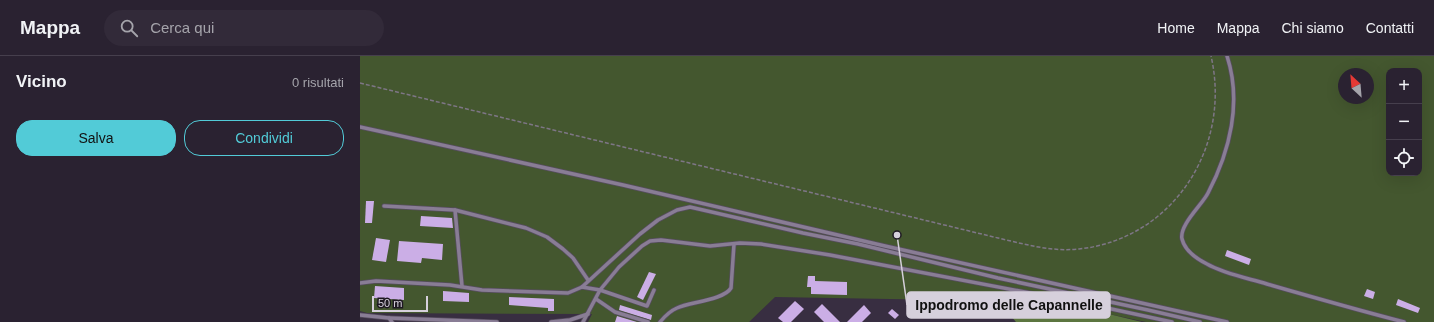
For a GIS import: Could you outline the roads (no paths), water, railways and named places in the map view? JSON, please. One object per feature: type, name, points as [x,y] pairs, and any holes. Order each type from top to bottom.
[{"type":"lane","points":[[1227,56],[1232,73],[1235,95],[1232,127],[1211,187],[1201,205],[1183,228],[1182,236],[1186,248],[1192,255],[1202,262],[1220,270],[1327,302],[1404,322]]},
{"type":"lane","points":[[360,126],[885,246],[1227,322]]},
{"type":"lane","points":[[384,206],[455,210],[518,225],[543,235],[563,249],[573,258],[588,280]]},
{"type":"lane","points":[[360,283],[376,281],[462,286],[482,290],[562,294],[571,292],[582,287],[588,280],[654,223],[681,208],[690,208],[858,244],[998,278],[1200,322]]},
{"type":"lane","points":[[455,210],[462,286]]},
{"type":"lane","points":[[583,322],[600,290],[619,267],[642,246],[650,241],[661,240],[710,246],[761,244],[830,255],[1093,305],[1172,322]]},
{"type":"lane","points":[[660,322],[668,313],[676,309],[721,295],[731,288],[734,244]]},
{"type":"lane","points":[[582,287],[600,290],[647,306],[654,290]]},
{"type":"lane","points":[[596,299],[615,312],[648,322]]},
{"type":"lane","points":[[546,322],[570,320],[588,314]]},
{"type":"lane","points":[[360,315],[389,318],[497,322]]},
{"type":"lane","points":[[389,318],[392,322]]},
{"type":"place","name":"Ippodromo delle Capannelle","points":[[897,235]]}]
